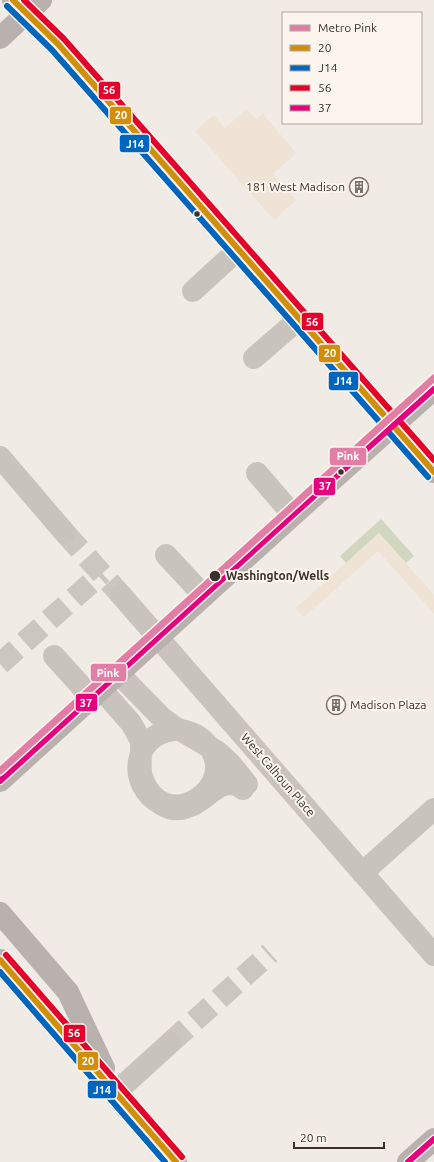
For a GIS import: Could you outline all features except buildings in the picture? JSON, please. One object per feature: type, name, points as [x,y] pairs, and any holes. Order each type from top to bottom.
[{"type":"main road","points":[[2,32],[27,4],[58,44],[434,472]]},
{"type":"main road","points":[[0,781],[434,389]]},
{"type":"main road","points":[[0,913],[68,992],[115,1093]]},
{"type":"main road","points":[[0,960],[176,1162]]},
{"type":"main road","points":[[408,1162],[434,1139]]},
{"type":"lane","points":[[193,290],[239,249]]},
{"type":"lane","points":[[254,358],[299,319]]},
{"type":"lane","points":[[0,457],[65,533]]},
{"type":"lane","points":[[257,473],[293,515]]},
{"type":"lane","points":[[166,555],[204,596]]},
{"type":"lane","name":"West Calhoun Place","points":[[121,595],[434,955]]},
{"type":"lane","points":[[54,656],[131,722],[142,741],[142,747],[142,754],[142,775],[147,788],[154,797],[166,804],[178,806],[190,804],[201,797],[210,786],[215,775],[215,758],[210,748],[203,739],[184,730],[174,730],[163,732],[148,742],[142,752],[140,757],[138,763],[140,782],[144,791],[153,800],[176,810],[198,803],[215,789],[228,784],[245,787],[230,764],[218,752],[173,726],[162,718],[119,674]]},
{"type":"lane","points":[[362,873],[434,809]]},
{"type":"lane","points":[[115,1093],[170,1043]]},
{"type":"green space","points":[[381,519],[414,556],[406,563],[379,533],[346,563],[340,556]]},
{"type":"shaded area","points":[[246,109],[256,119],[263,114],[296,153],[273,174],[296,200],[274,220],[195,131],[214,115],[225,128]]},
{"type":"shaded area","points":[[379,533],[434,595],[434,614],[378,551],[304,617],[296,608]]},
{"type":"tunnel","points":[[65,533],[121,595]]},
{"type":"tunnel","points":[[0,664],[102,573]]},
{"type":"tunnel","points":[[170,1043],[270,953]]},
{"type":"metro line","name":"Pink","points":[[0,771],[434,378]]},
{"type":"transit line","name":"20","points":[[13,0],[58,44],[434,472]]},
{"type":"transit line","name":"56","points":[[24,0],[64,39],[434,460]]},
{"type":"transit line","name":"J14","points":[[7,6],[52,50],[428,477]]},
{"type":"transit line","name":"37","points":[[0,781],[434,389]]},
{"type":"transit line","name":"56","points":[[6,955],[182,1157]]},
{"type":"transit line","name":"20","points":[[0,960],[176,1162]]},
{"type":"transit line","name":"J14","points":[[0,972],[165,1162]]},
{"type":"transit line","name":"37","points":[[408,1162],[434,1139]]},
{"type":"place","name":"181 West Madison","points":[[359,187]]},
{"type":"place","name":"Washington/Wells","points":[[215,576]]},
{"type":"place","name":"Madison Plaza","points":[[336,705]]}]
